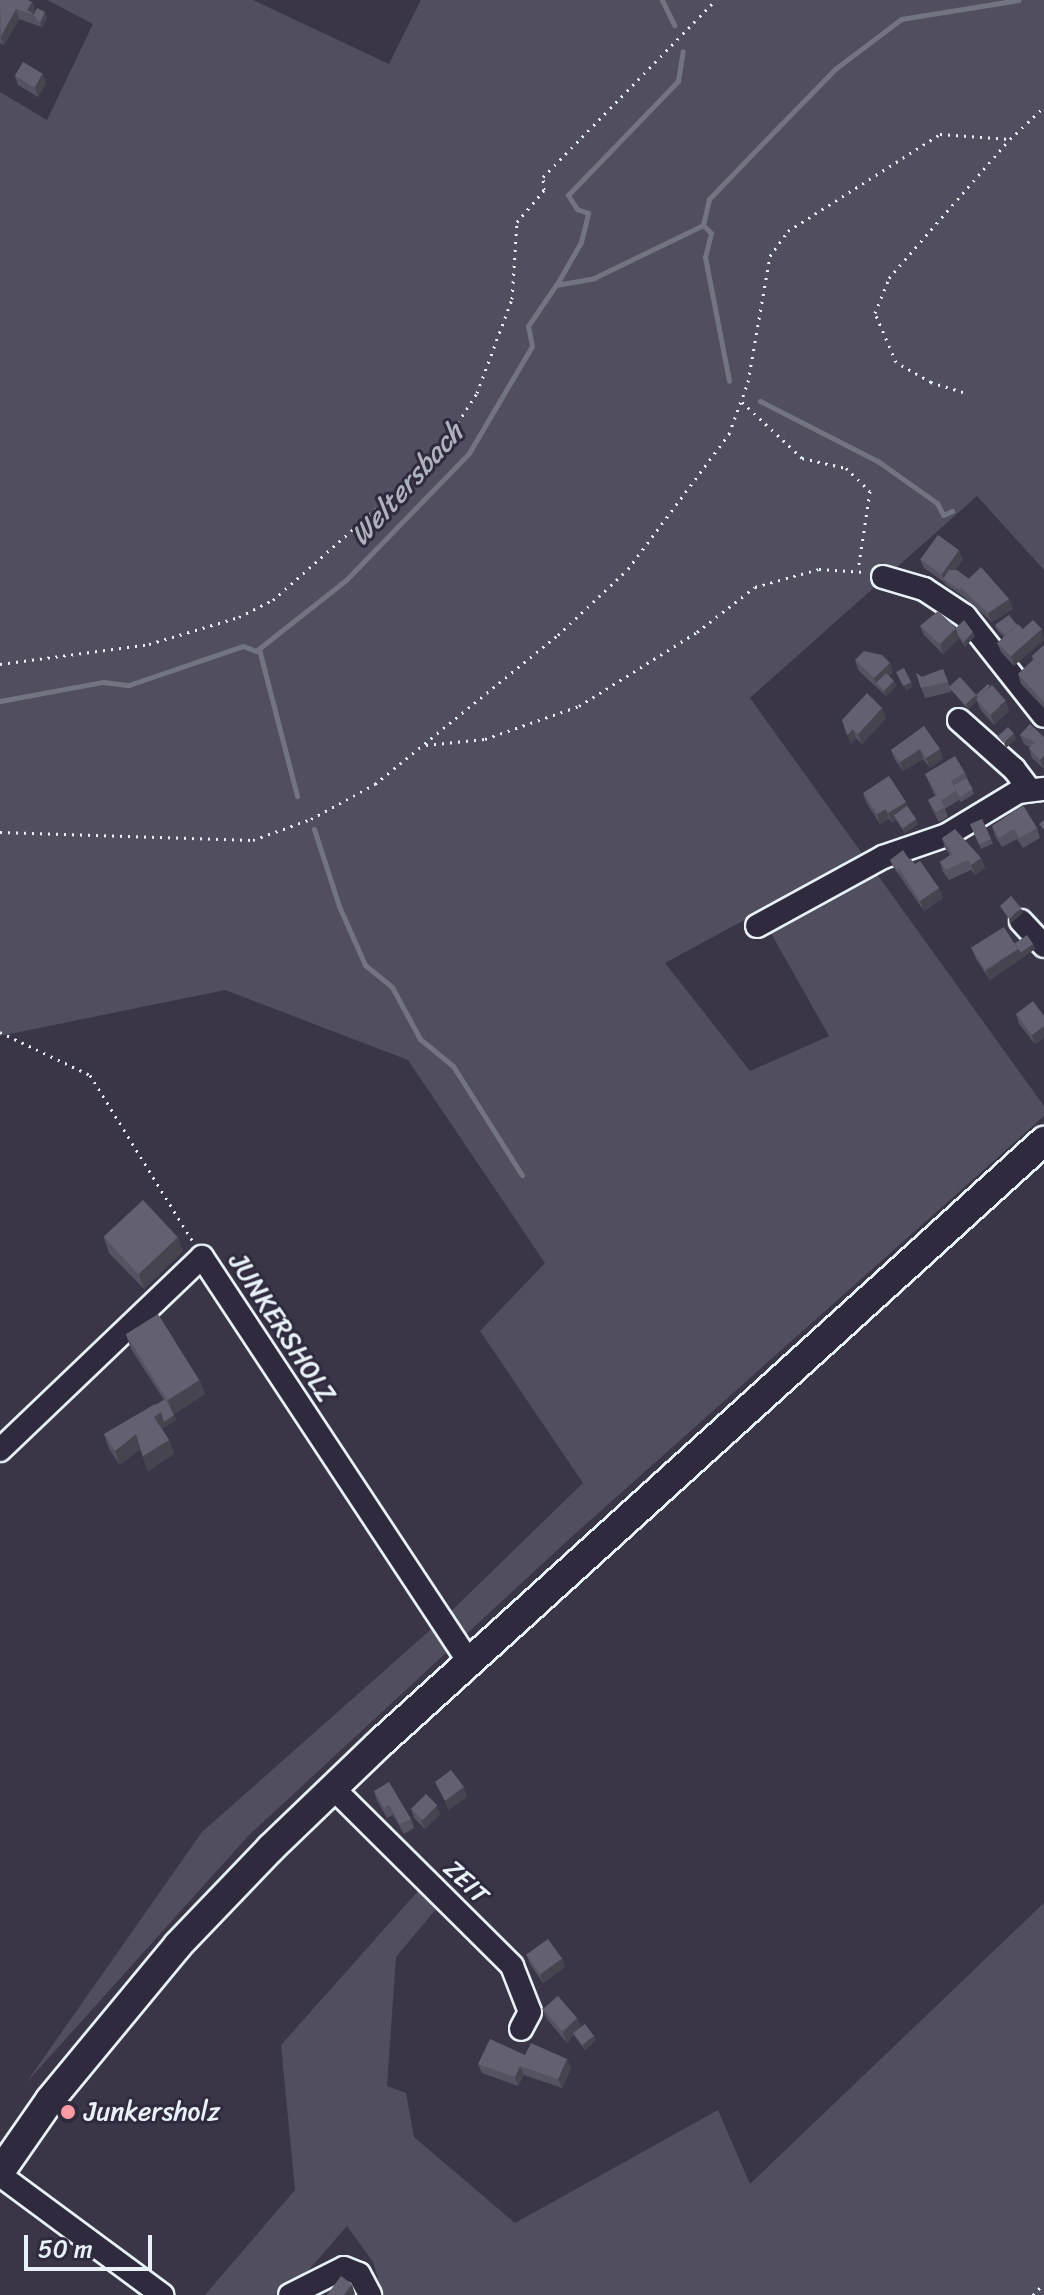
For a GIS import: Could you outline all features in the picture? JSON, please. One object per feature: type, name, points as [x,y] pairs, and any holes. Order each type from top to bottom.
[{"type":"main road","points":[[0,2174],[50,2100],[178,1945],[333,1788],[1044,1141]]},
{"type":"street","points":[[883,577],[924,589],[965,616],[1044,716]]},
{"type":"street","points":[[757,926],[883,857],[947,835],[1036,789],[959,720]]},
{"type":"street","points":[[1021,921],[1042,941]]},
{"type":"street","name":"JUNKERSHOLZ","points":[[0,1450],[202,1257],[470,1663]]},
{"type":"street","name":"ZEIT","points":[[333,1788],[512,1966],[530,2012],[521,2029]]},
{"type":"street","points":[[0,2174],[162,2295]]},
{"type":"street","points":[[290,2295],[344,2268],[359,2274],[370,2295]]},
{"type":"path","points":[[0,664],[149,644],[239,617],[273,600],[387,499],[445,443],[477,393],[512,299],[517,222],[544,190],[543,177],[716,0]]},
{"type":"path","points":[[963,392],[931,382],[896,362],[875,313],[889,278],[1010,139],[1044,107]]},
{"type":"path","points":[[0,832],[253,840],[311,819],[375,784],[426,745],[628,569],[729,434],[741,401],[770,256],[788,231],[940,134],[1010,139]]},
{"type":"path","points":[[741,401],[802,458],[846,468],[870,491],[858,570]]},
{"type":"path","points":[[426,745],[485,739],[579,706],[697,632],[755,587],[819,569],[858,570],[883,577]]},
{"type":"path","points":[[0,1032],[90,1075],[202,1257]]},
{"type":"path","points":[[1033,2295],[1044,2283]]},
{"type":"shaded area","points":[[47,0],[253,0],[389,64],[421,0],[1044,0],[1044,570],[977,496],[750,698],[1044,1106],[1044,1116],[567,1541],[249,1835],[26,2083],[202,1832],[445,1617],[583,1483],[480,1331],[545,1263],[408,1060],[225,990],[0,1036],[0,92],[47,120],[93,24]],"holes":[[[759,912],[829,1036],[750,1071],[665,963]]]},
{"type":"shaded area","points":[[418,1891],[436,1909],[396,1957],[387,2086],[406,2093],[414,2137],[515,2223],[718,2110],[750,2184],[1044,1903],[1044,2295],[383,2295],[373,2262],[347,2226],[308,2271],[275,2295],[205,2295],[295,2190],[281,2045]]},
{"type":"building","points":[[0,0],[28,0],[32,2],[27,10],[35,15],[16,9],[1,36]]},
{"type":"building","points":[[37,8],[45,12],[40,22],[34,15]]},
{"type":"building","points":[[23,62],[43,74],[34,88],[15,76]]},
{"type":"building","points":[[938,535],[959,550],[941,575],[920,559]]},
{"type":"building","points":[[981,567],[1009,599],[988,613],[960,587]]},
{"type":"building","points":[[949,570],[957,570],[969,579],[960,587],[961,591],[943,579]]},
{"type":"building","points":[[938,611],[956,628],[940,644],[920,626]]},
{"type":"building","points":[[1009,615],[1017,625],[1005,635],[995,625]]},
{"type":"building","points":[[964,620],[973,632],[964,642],[956,628]]},
{"type":"building","points":[[1033,620],[1042,629],[1011,656],[997,643],[1018,624],[1023,629]]},
{"type":"building","points":[[1044,645],[1044,650],[1034,659],[1032,656]]},
{"type":"building","points":[[1044,650],[1044,702],[1018,674]]},
{"type":"building","points":[[864,651],[882,655],[890,663],[874,678],[855,660]]},
{"type":"building","points":[[904,668],[911,682],[903,686],[896,672]]},
{"type":"building","points":[[943,669],[948,682],[921,688],[916,673],[922,677]]},
{"type":"building","points":[[886,673],[894,681],[884,691],[876,683]]},
{"type":"building","points":[[960,677],[976,695],[965,705],[949,687]]},
{"type":"building","points":[[988,684],[990,686],[979,697],[976,695]]},
{"type":"building","points":[[992,685],[1006,701],[990,715],[976,699]]},
{"type":"building","points":[[867,693],[882,708],[858,734],[853,729],[847,735],[842,720]]},
{"type":"building","points":[[1030,724],[1044,737],[1044,756],[1040,760],[1029,748],[1035,742],[1020,735]]},
{"type":"building","points":[[924,726],[940,749],[926,758],[920,749],[900,762],[891,750]]},
{"type":"building","points":[[1008,727],[1014,734],[1003,743],[997,736]]},
{"type":"building","points":[[955,756],[965,773],[951,781],[956,791],[941,800],[945,807],[936,812],[928,800],[937,795],[925,774]]},
{"type":"building","points":[[889,776],[906,802],[888,813],[886,809],[877,814],[863,793]]},
{"type":"building","points":[[966,778],[973,789],[960,797],[953,786]]},
{"type":"building","points":[[1023,805],[1037,828],[1019,838],[1014,829],[999,838],[992,826]]},
{"type":"building","points":[[907,806],[916,819],[903,828],[894,815]]},
{"type":"building","points":[[982,819],[991,839],[979,844],[970,824]]},
{"type":"building","points":[[955,829],[981,858],[971,865],[968,860],[946,870],[940,862],[952,854],[942,838]]},
{"type":"building","points":[[903,850],[909,859],[898,867],[899,873],[890,860]]},
{"type":"building","points":[[910,858],[915,864],[920,861],[939,888],[920,901],[898,867]]},
{"type":"building","points":[[1011,896],[1021,908],[1009,919],[1000,906]]},
{"type":"building","points":[[1004,927],[1018,949],[985,970],[971,948]]},
{"type":"building","points":[[1027,935],[1033,944],[1021,953],[1015,943]]},
{"type":"building","points":[[1033,1001],[1044,1016],[1044,1026],[1032,1035],[1016,1014]]},
{"type":"building","points":[[143,1200],[178,1237],[138,1274],[104,1237]]},
{"type":"building","points":[[158,1314],[199,1380],[167,1400],[126,1334]]},
{"type":"building","points":[[165,1399],[174,1415],[164,1422],[156,1405]]},
{"type":"building","points":[[155,1404],[161,1412],[154,1417],[169,1440],[143,1456],[136,1434],[115,1451],[104,1434]]},
{"type":"building","points":[[451,1770],[464,1787],[445,1801],[435,1782]]},
{"type":"building","points":[[389,1782],[411,1819],[400,1824],[389,1805],[384,1808],[374,1791]]},
{"type":"building","points":[[426,1794],[437,1805],[422,1820],[411,1809]]},
{"type":"building","points":[[548,1939],[562,1958],[540,1974],[526,1955]]},
{"type":"building","points":[[558,1996],[577,2018],[562,2031],[543,2009]]},
{"type":"building","points":[[585,2024],[594,2036],[582,2045],[573,2033]]},
{"type":"building","points":[[490,2039],[525,2055],[531,2043],[567,2059],[558,2079],[520,2066],[515,2077],[478,2064]]},
{"type":"building","points":[[341,2276],[352,2284],[344,2295],[327,2295]]},
{"type":"waterway","points":[[662,0],[674,25]]},
{"type":"waterway","name":"Weltersbach","points":[[0,701],[103,682],[129,685],[243,646],[256,651],[346,580],[469,453],[532,346],[528,326],[556,285],[594,278],[703,225],[709,199],[835,69],[901,19],[1018,0]]},
{"type":"waterway","points":[[557,284],[581,242],[588,213],[577,209],[568,195],[678,81],[683,51]]},
{"type":"waterway","points":[[703,225],[711,233],[705,257],[729,381]]},
{"type":"waterway","points":[[760,401],[879,462],[937,503],[943,515],[952,511]]},
{"type":"waterway","points":[[259,649],[297,796]]},
{"type":"waterway","points":[[314,829],[339,906],[365,965],[392,987],[420,1039],[453,1066],[522,1175]]},
{"type":"place","name":"Junkersholz","points":[[68,2112]]}]
